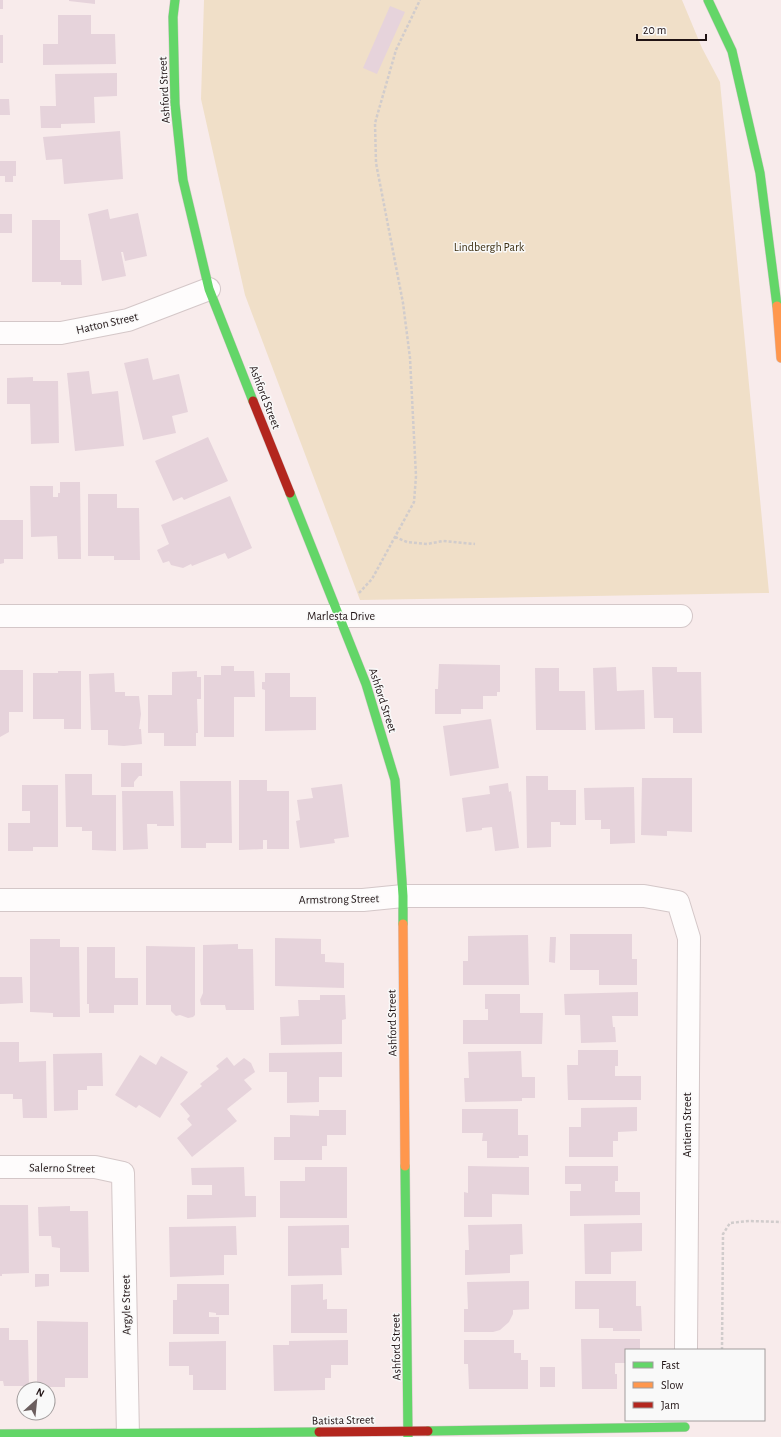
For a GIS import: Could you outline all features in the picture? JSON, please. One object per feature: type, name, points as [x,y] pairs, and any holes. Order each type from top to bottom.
[{"type":"main road","name":"Ashford Street","points":[[175,0],[173,17],[175,104],[182,173],[198,247],[210,289],[366,684],[395,780],[403,896],[408,1434]]},
{"type":"main road","points":[[708,0],[732,51],[760,173],[777,309],[781,358]]},
{"type":"main road","name":"Batista Street","points":[[0,1434],[408,1434],[685,1428]]},
{"type":"street","name":"Hatton Street","points":[[0,333],[61,333],[128,320],[210,289]]},
{"type":"street","name":"Marlesta Drive","points":[[0,616],[681,616]]},
{"type":"street","name":"Armstrong Street","points":[[0,900],[363,900],[403,896],[644,896],[678,902]]},
{"type":"street","name":"Antiem Street","points":[[678,902],[689,938],[686,1349]]},
{"type":"street","name":"Salerno Street","points":[[0,1167],[95,1167],[123,1173]]},
{"type":"street","name":"Argyle Street","points":[[123,1173],[128,1435]]},
{"type":"path","points":[[338,616],[372,578],[414,502],[416,468],[410,358],[403,303],[376,163],[375,123],[396,50],[420,0]]},
{"type":"path","points":[[395,537],[408,542],[427,544],[443,541],[476,544]]},
{"type":"path","points":[[722,1349],[723,1234],[730,1223],[749,1221],[781,1222]]},
{"type":"green space","name":"Lindbergh Park","points":[[204,0],[682,0],[702,48],[720,82],[769,593],[360,600],[245,295],[201,99]]},
{"type":"building","points":[[0,0],[3,0],[3,9],[0,9]]},
{"type":"building","points":[[95,0],[95,4],[69,1]]},
{"type":"building","points":[[390,6],[405,12],[377,74],[363,68]]},
{"type":"building","points":[[58,15],[91,15],[91,34],[115,34],[116,64],[43,65],[43,44],[58,44]]},
{"type":"building","points":[[0,35],[3,35],[3,63],[0,63]]},
{"type":"building","points":[[117,73],[117,96],[94,97],[95,123],[61,124],[61,128],[41,128],[40,106],[56,106],[55,74]]},
{"type":"building","points":[[0,99],[9,99],[10,115],[0,115]]},
{"type":"building","points":[[120,131],[123,179],[64,184],[62,159],[46,160],[43,137]]},
{"type":"building","points":[[0,161],[16,161],[16,176],[13,176],[13,182],[5,182],[5,176],[0,176]]},
{"type":"building","points":[[108,209],[110,219],[138,213],[147,256],[125,261],[123,252],[121,252],[126,276],[102,281],[88,214]]},
{"type":"building","points":[[0,214],[12,214],[12,233],[0,233]]},
{"type":"building","points":[[32,220],[60,220],[60,260],[81,260],[82,285],[61,285],[61,282],[32,282]]},
{"type":"building","points":[[148,358],[153,380],[179,374],[188,412],[172,416],[176,433],[143,440],[124,363]]},
{"type":"building","points":[[89,371],[92,394],[118,391],[124,446],[75,451],[67,373]]},
{"type":"building","points":[[33,377],[33,381],[58,381],[59,443],[31,444],[30,404],[7,404],[7,378]]},
{"type":"building","points":[[208,437],[228,481],[184,500],[182,497],[173,501],[155,461]]},
{"type":"building","points":[[60,482],[80,482],[81,559],[58,559],[57,536],[31,537],[30,486],[53,486],[53,497],[58,497],[58,493],[60,493]]},
{"type":"building","points":[[88,494],[117,494],[117,508],[139,508],[140,560],[114,560],[114,556],[88,556]]},
{"type":"building","points":[[230,496],[252,548],[228,559],[225,553],[183,568],[171,565],[169,561],[163,563],[157,550],[169,544],[161,525]]},
{"type":"building","points":[[0,520],[23,520],[23,559],[4,559],[4,563],[0,564]]},
{"type":"building","points":[[439,664],[500,665],[500,692],[497,692],[497,696],[483,696],[483,709],[461,709],[461,714],[435,714],[435,689],[438,689]]},
{"type":"building","points":[[221,666],[234,666],[234,671],[254,671],[255,697],[234,697],[234,737],[204,737],[204,675],[221,675]]},
{"type":"building","points":[[616,667],[617,691],[644,690],[645,729],[595,730],[593,668]]},
{"type":"building","points":[[652,667],[677,667],[677,672],[701,672],[702,733],[673,733],[673,718],[654,718]]},
{"type":"building","points":[[535,668],[559,668],[559,691],[585,691],[586,730],[536,730]]},
{"type":"building","points":[[0,670],[23,670],[23,712],[9,712],[9,732],[0,737]]},
{"type":"building","points":[[58,671],[81,671],[81,729],[64,729],[64,719],[33,719],[33,673],[58,673]]},
{"type":"building","points":[[197,671],[197,677],[201,677],[201,699],[197,699],[198,733],[196,733],[196,746],[164,746],[164,733],[148,733],[148,695],[172,695],[172,672]]},
{"type":"building","points":[[114,673],[115,692],[125,692],[125,696],[139,696],[141,714],[139,729],[141,729],[142,744],[124,746],[108,745],[108,730],[91,730],[89,674]]},
{"type":"building","points":[[265,673],[290,673],[290,697],[316,697],[316,730],[265,731],[265,690],[262,689],[262,682],[265,682]]},
{"type":"building","points":[[491,719],[499,768],[450,776],[443,726]]},
{"type":"building","points":[[121,763],[142,763],[142,776],[139,776],[134,782],[134,787],[121,787]]},
{"type":"building","points":[[65,774],[92,774],[92,795],[116,795],[116,851],[92,850],[92,831],[82,831],[82,827],[66,827]]},
{"type":"building","points":[[526,776],[548,776],[548,790],[576,790],[576,825],[560,825],[560,822],[551,822],[551,847],[527,848]]},
{"type":"building","points":[[642,778],[692,778],[692,832],[667,831],[667,836],[641,835]]},
{"type":"building","points":[[239,780],[267,780],[267,791],[289,791],[289,849],[267,849],[267,840],[263,840],[263,849],[239,850]]},
{"type":"building","points":[[180,781],[231,781],[232,843],[206,843],[206,848],[181,848]]},
{"type":"building","points":[[508,783],[509,792],[511,791],[519,848],[495,851],[492,827],[466,832],[462,798],[490,794],[489,786]]},
{"type":"building","points":[[342,784],[349,837],[334,839],[335,843],[300,848],[296,821],[300,820],[297,800],[313,798],[311,788]]},
{"type":"building","points":[[22,785],[58,785],[58,847],[33,847],[33,851],[8,851],[8,823],[30,823],[30,811],[22,811]]},
{"type":"building","points":[[634,787],[635,843],[610,844],[610,829],[601,829],[601,820],[585,820],[584,788]]},
{"type":"building","points":[[122,791],[173,791],[174,826],[157,826],[157,824],[147,824],[148,849],[123,850]]},
{"type":"building","points":[[570,934],[632,934],[632,959],[637,959],[637,985],[599,985],[599,970],[570,970]]},
{"type":"building","points":[[528,935],[529,985],[463,985],[463,961],[468,961],[468,936]]},
{"type":"building","points":[[550,937],[556,937],[555,963],[549,962]]},
{"type":"building","points":[[275,938],[321,939],[321,954],[325,954],[325,962],[344,963],[344,988],[275,986]]},
{"type":"building","points":[[30,939],[60,939],[60,947],[79,947],[80,1017],[53,1017],[53,1013],[30,1012]]},
{"type":"building","points":[[238,944],[238,949],[253,949],[254,1010],[226,1010],[225,1005],[201,1005],[200,1000],[203,993],[203,945]]},
{"type":"building","points":[[146,946],[195,947],[195,1015],[193,1017],[188,1018],[180,1015],[176,1016],[171,1011],[171,1005],[146,1005]]},
{"type":"building","points":[[87,947],[115,947],[115,978],[138,978],[138,1005],[114,1005],[114,1013],[89,1013],[89,1004],[87,1004]]},
{"type":"building","points":[[0,977],[22,977],[23,1003],[0,1004]]},
{"type":"building","points":[[638,992],[638,1016],[612,1016],[613,1027],[615,1027],[616,1042],[581,1043],[580,1015],[565,1015],[564,994]]},
{"type":"building","points":[[485,994],[520,994],[520,1013],[543,1013],[542,1044],[463,1044],[463,1020],[488,1020],[488,1009],[485,1009]]},
{"type":"building","points":[[320,995],[345,995],[346,1019],[342,1020],[342,1044],[281,1045],[280,1017],[299,1016],[298,1000],[320,1000]]},
{"type":"building","points":[[0,1042],[19,1042],[19,1062],[46,1061],[47,1118],[23,1118],[22,1099],[13,1099],[13,1094],[0,1094]]},
{"type":"building","points":[[578,1050],[618,1050],[618,1066],[615,1066],[615,1076],[641,1076],[641,1100],[568,1100],[567,1065],[578,1065]]},
{"type":"building","points":[[521,1051],[522,1077],[535,1077],[535,1098],[522,1098],[522,1101],[465,1102],[464,1078],[469,1078],[468,1052]]},
{"type":"building","points":[[342,1052],[342,1077],[319,1077],[319,1102],[287,1103],[287,1072],[269,1072],[269,1053]]},
{"type":"building","points":[[102,1053],[103,1086],[87,1086],[87,1090],[78,1090],[78,1110],[54,1111],[53,1054]]},
{"type":"building","points":[[140,1055],[156,1065],[161,1056],[188,1072],[160,1118],[139,1105],[136,1108],[115,1095]]},
{"type":"building","points":[[227,1057],[234,1066],[244,1058],[251,1063],[255,1072],[244,1080],[252,1089],[227,1109],[237,1121],[192,1157],[177,1138],[192,1125],[187,1119],[190,1116],[180,1104],[202,1086],[200,1084],[219,1069],[216,1066]]},
{"type":"building","points":[[637,1107],[637,1131],[618,1132],[618,1141],[613,1141],[613,1157],[569,1157],[569,1127],[581,1127],[581,1108]]},
{"type":"building","points":[[462,1109],[518,1109],[518,1135],[528,1135],[528,1156],[519,1156],[519,1158],[487,1158],[487,1141],[482,1141],[483,1133],[462,1133]]},
{"type":"building","points":[[319,1110],[346,1110],[346,1135],[327,1135],[327,1146],[322,1146],[322,1160],[274,1160],[274,1137],[290,1137],[290,1115],[319,1116]]},
{"type":"building","points":[[468,1166],[529,1167],[529,1195],[492,1194],[492,1217],[464,1217],[464,1192],[468,1193]]},
{"type":"building","points":[[565,1166],[618,1166],[618,1181],[615,1181],[615,1192],[640,1192],[640,1215],[570,1216],[570,1191],[581,1191],[581,1184],[565,1184]]},
{"type":"building","points":[[244,1167],[245,1196],[256,1196],[256,1217],[187,1219],[187,1195],[212,1195],[212,1185],[192,1185],[191,1168]]},
{"type":"building","points":[[305,1167],[347,1167],[347,1218],[280,1218],[280,1181],[305,1181]]},
{"type":"building","points":[[0,1205],[28,1205],[29,1273],[2,1274],[2,1276],[0,1276]]},
{"type":"building","points":[[70,1206],[70,1211],[88,1211],[89,1272],[60,1272],[60,1248],[52,1247],[51,1236],[39,1236],[38,1207]]},
{"type":"building","points":[[642,1223],[642,1251],[611,1252],[611,1274],[585,1274],[584,1224]]},
{"type":"building","points":[[522,1224],[523,1254],[510,1255],[510,1273],[465,1275],[465,1250],[469,1250],[468,1225]]},
{"type":"building","points":[[349,1225],[349,1248],[341,1248],[342,1275],[288,1276],[288,1226]]},
{"type":"building","points":[[236,1226],[237,1255],[224,1255],[224,1275],[170,1277],[169,1227]]},
{"type":"building","points":[[35,1274],[49,1274],[49,1286],[35,1287]]},
{"type":"building","points":[[529,1281],[529,1309],[513,1310],[513,1314],[509,1322],[500,1330],[493,1332],[464,1332],[464,1309],[468,1309],[467,1282]]},
{"type":"building","points":[[575,1281],[636,1281],[636,1306],[641,1306],[642,1331],[613,1331],[613,1328],[599,1328],[599,1309],[575,1309]]},
{"type":"building","points":[[177,1284],[229,1284],[229,1315],[216,1315],[216,1313],[209,1312],[209,1317],[219,1317],[219,1334],[173,1334],[173,1300],[177,1300]]},
{"type":"building","points":[[323,1284],[323,1300],[327,1299],[327,1309],[347,1309],[347,1333],[291,1333],[291,1285]]},
{"type":"building","points":[[37,1321],[88,1322],[88,1378],[65,1378],[65,1387],[56,1387],[56,1381],[37,1381]]},
{"type":"building","points":[[0,1328],[9,1328],[9,1340],[28,1340],[29,1381],[16,1381],[16,1386],[4,1386],[3,1381],[0,1381]]},
{"type":"building","points":[[581,1339],[640,1339],[640,1349],[625,1349],[625,1363],[615,1363],[617,1389],[582,1389]]},
{"type":"building","points":[[348,1340],[348,1365],[331,1365],[331,1378],[325,1378],[325,1390],[274,1391],[273,1345],[289,1345],[289,1341]]},
{"type":"building","points":[[464,1340],[514,1340],[514,1353],[521,1353],[521,1360],[528,1360],[528,1389],[469,1389],[468,1364],[464,1364]]},
{"type":"building","points":[[226,1341],[226,1390],[193,1390],[193,1375],[189,1375],[189,1366],[169,1366],[169,1342]]},
{"type":"building","points":[[540,1367],[555,1367],[555,1387],[540,1387]]},
{"type":"traffic: fast","points":[[175,0],[173,17],[175,104],[183,180],[209,289],[253,401]]},
{"type":"traffic: fast","points":[[708,0],[732,51],[760,173],[777,306]]},
{"type":"traffic: fast","points":[[290,493],[366,684],[395,780],[403,896],[403,924]]},
{"type":"traffic: fast","points":[[405,1166],[408,1437]]},
{"type":"traffic: fast","points":[[428,1431],[685,1427]]},
{"type":"traffic: fast","points":[[0,1434],[319,1432]]},
{"type":"traffic: slow","points":[[777,306],[781,358]]},
{"type":"traffic: slow","points":[[403,924],[405,1166]]},
{"type":"traffic: jam","points":[[253,401],[290,493]]},
{"type":"traffic: jam","points":[[319,1432],[428,1431]]}]
